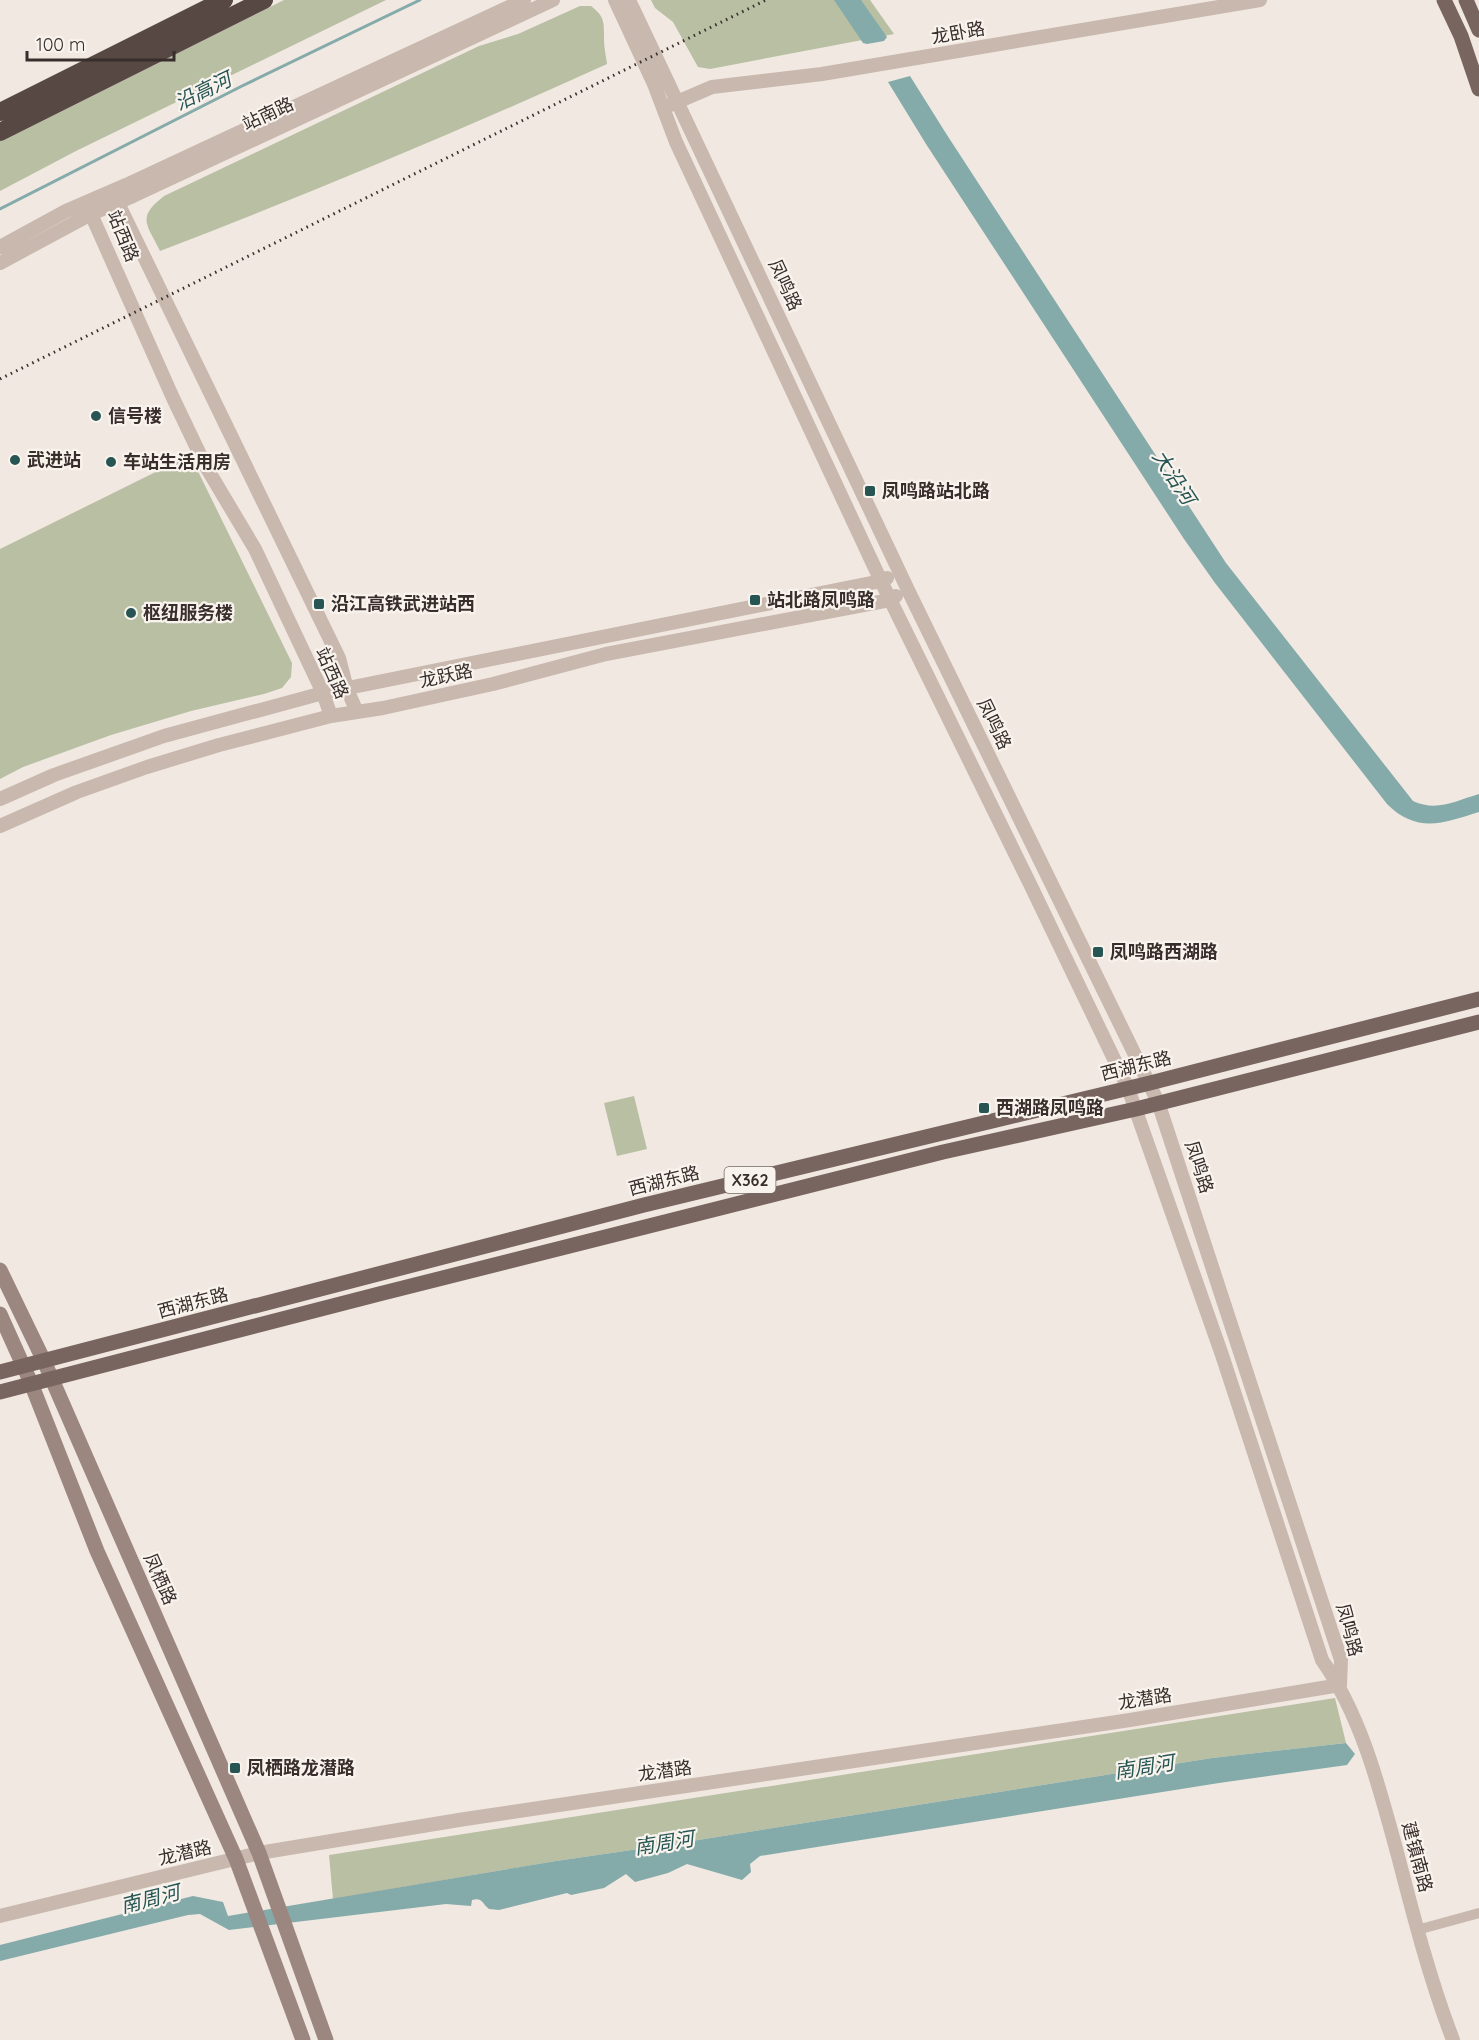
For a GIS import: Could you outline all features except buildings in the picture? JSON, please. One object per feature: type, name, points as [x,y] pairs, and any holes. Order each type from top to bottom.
[{"type":"highway","points":[[0,112],[224,0]]},
{"type":"highway","points":[[0,132],[264,0]]},
{"type":"main road","points":[[1444,0],[1461,36],[1479,89]]},
{"type":"main road","points":[[1466,0],[1479,30]]},
{"type":"main road","name":"西湖东路","points":[[0,1372],[644,1205],[1150,1083],[1479,999]]},
{"type":"main road","name":"西湖东路","points":[[0,1392],[943,1152],[1136,1109],[1479,1022]]},
{"type":"main road","name":"凤栖路","points":[[0,1270],[44,1361],[259,1853],[326,2040]]},
{"type":"main road","points":[[0,1314],[31,1383],[97,1551],[236,1859],[303,2040]]},
{"type":"street","name":"站南路","points":[[0,247],[66,211],[524,0]]},
{"type":"street","name":"站南路","points":[[0,263],[91,214],[553,0]]},
{"type":"street","name":"凤鸣路","points":[[615,0],[664,108],[676,142],[881,581],[1128,1088],[1222,1355],[1322,1660],[1340,1685]]},
{"type":"street","name":"凤鸣路","points":[[629,0],[908,590],[1150,1083],[1341,1660],[1340,1685]]},
{"type":"street","name":"龙卧路","points":[[664,108],[712,87],[822,74],[1260,0]]},
{"type":"street","name":"站西路","points":[[331,716],[323,693],[255,549],[206,465],[172,398],[91,214],[99,197],[118,203],[339,658],[347,689],[357,712]]},
{"type":"street","name":"龙跃路","points":[[0,799],[54,775],[164,736],[323,693],[881,581],[899,571]]},
{"type":"street","name":"龙跃路","points":[[0,826],[77,792],[219,745],[331,716],[493,684],[606,654],[890,600],[908,590]]},
{"type":"street","name":"龙潜路","points":[[0,1916],[259,1853],[1340,1685]]},
{"type":"street","name":"建镇南路","points":[[1340,1685],[1381,1792],[1417,1930],[1453,2040]]},
{"type":"street","points":[[1417,1930],[1479,1913]]},
{"type":"green space","points":[[284,0],[386,0],[76,151],[0,191],[0,141]]},
{"type":"green space","points":[[651,0],[870,0],[894,34],[710,69],[698,67],[673,22],[655,8]]},
{"type":"green space","points":[[580,6],[591,6],[601,17],[604,24],[607,64],[385,161],[160,251],[148,228],[147,216],[164,196],[479,46],[518,34]]},
{"type":"green space","points":[[190,455],[292,663],[291,677],[282,688],[191,711],[111,735],[23,767],[0,779],[0,549]]},
{"type":"green space","points":[[634,1096],[647,1149],[617,1156],[604,1103]]},
{"type":"green space","points":[[1335,1698],[1346,1743],[1212,1758],[556,1861],[333,1899],[329,1855]]},
{"type":"water","points":[[834,0],[861,0],[887,37],[884,41],[863,43]]},
{"type":"water","points":[[910,76],[1226,563],[1413,801],[1430,806],[1454,802],[1479,794],[1479,812],[1454,820],[1420,823],[1398,813],[1387,804],[1215,583],[926,144],[888,82]]},
{"type":"water","points":[[1346,1743],[1355,1754],[1347,1765],[1219,1783],[760,1856],[750,1864],[751,1872],[742,1880],[687,1864],[668,1873],[635,1882],[626,1874],[604,1888],[571,1895],[567,1893],[499,1910],[489,1909],[476,1899],[472,1900],[471,1906],[446,1904],[229,1930],[200,1914],[188,1915],[0,1961],[0,1945],[193,1896],[223,1902],[228,1916],[556,1861],[1212,1758]]},
{"type":"waterway","name":"沿高河","points":[[0,209],[242,86],[420,0]]},
{"type":"railway","points":[[0,379],[766,0]]},
{"type":"place","name":"信号楼","points":[[96,416]]},
{"type":"place","name":"武进站","points":[[15,460]]},
{"type":"place","name":"车站生活用房","points":[[111,462]]},
{"type":"place","name":"凤鸣路站北路","points":[[870,491]]},
{"type":"place","name":"站北路凤鸣路","points":[[755,600]]},
{"type":"place","name":"沿江高铁武进站西","points":[[319,604]]},
{"type":"place","name":"枢纽服务楼","points":[[131,613]]},
{"type":"place","name":"凤鸣路西湖路","points":[[1098,952]]},
{"type":"place","name":"西湖路凤鸣路","points":[[984,1108]]},
{"type":"place","name":"凤栖路龙潜路","points":[[235,1768]]},
{"type":"water label","name":"大沿河","points":[[1174,477]]},
{"type":"water label","name":"南周河","points":[[1144,1767]]},
{"type":"water label","name":"南周河","points":[[664,1843]]},
{"type":"water label","name":"南周河","points":[[150,1899]]}]
